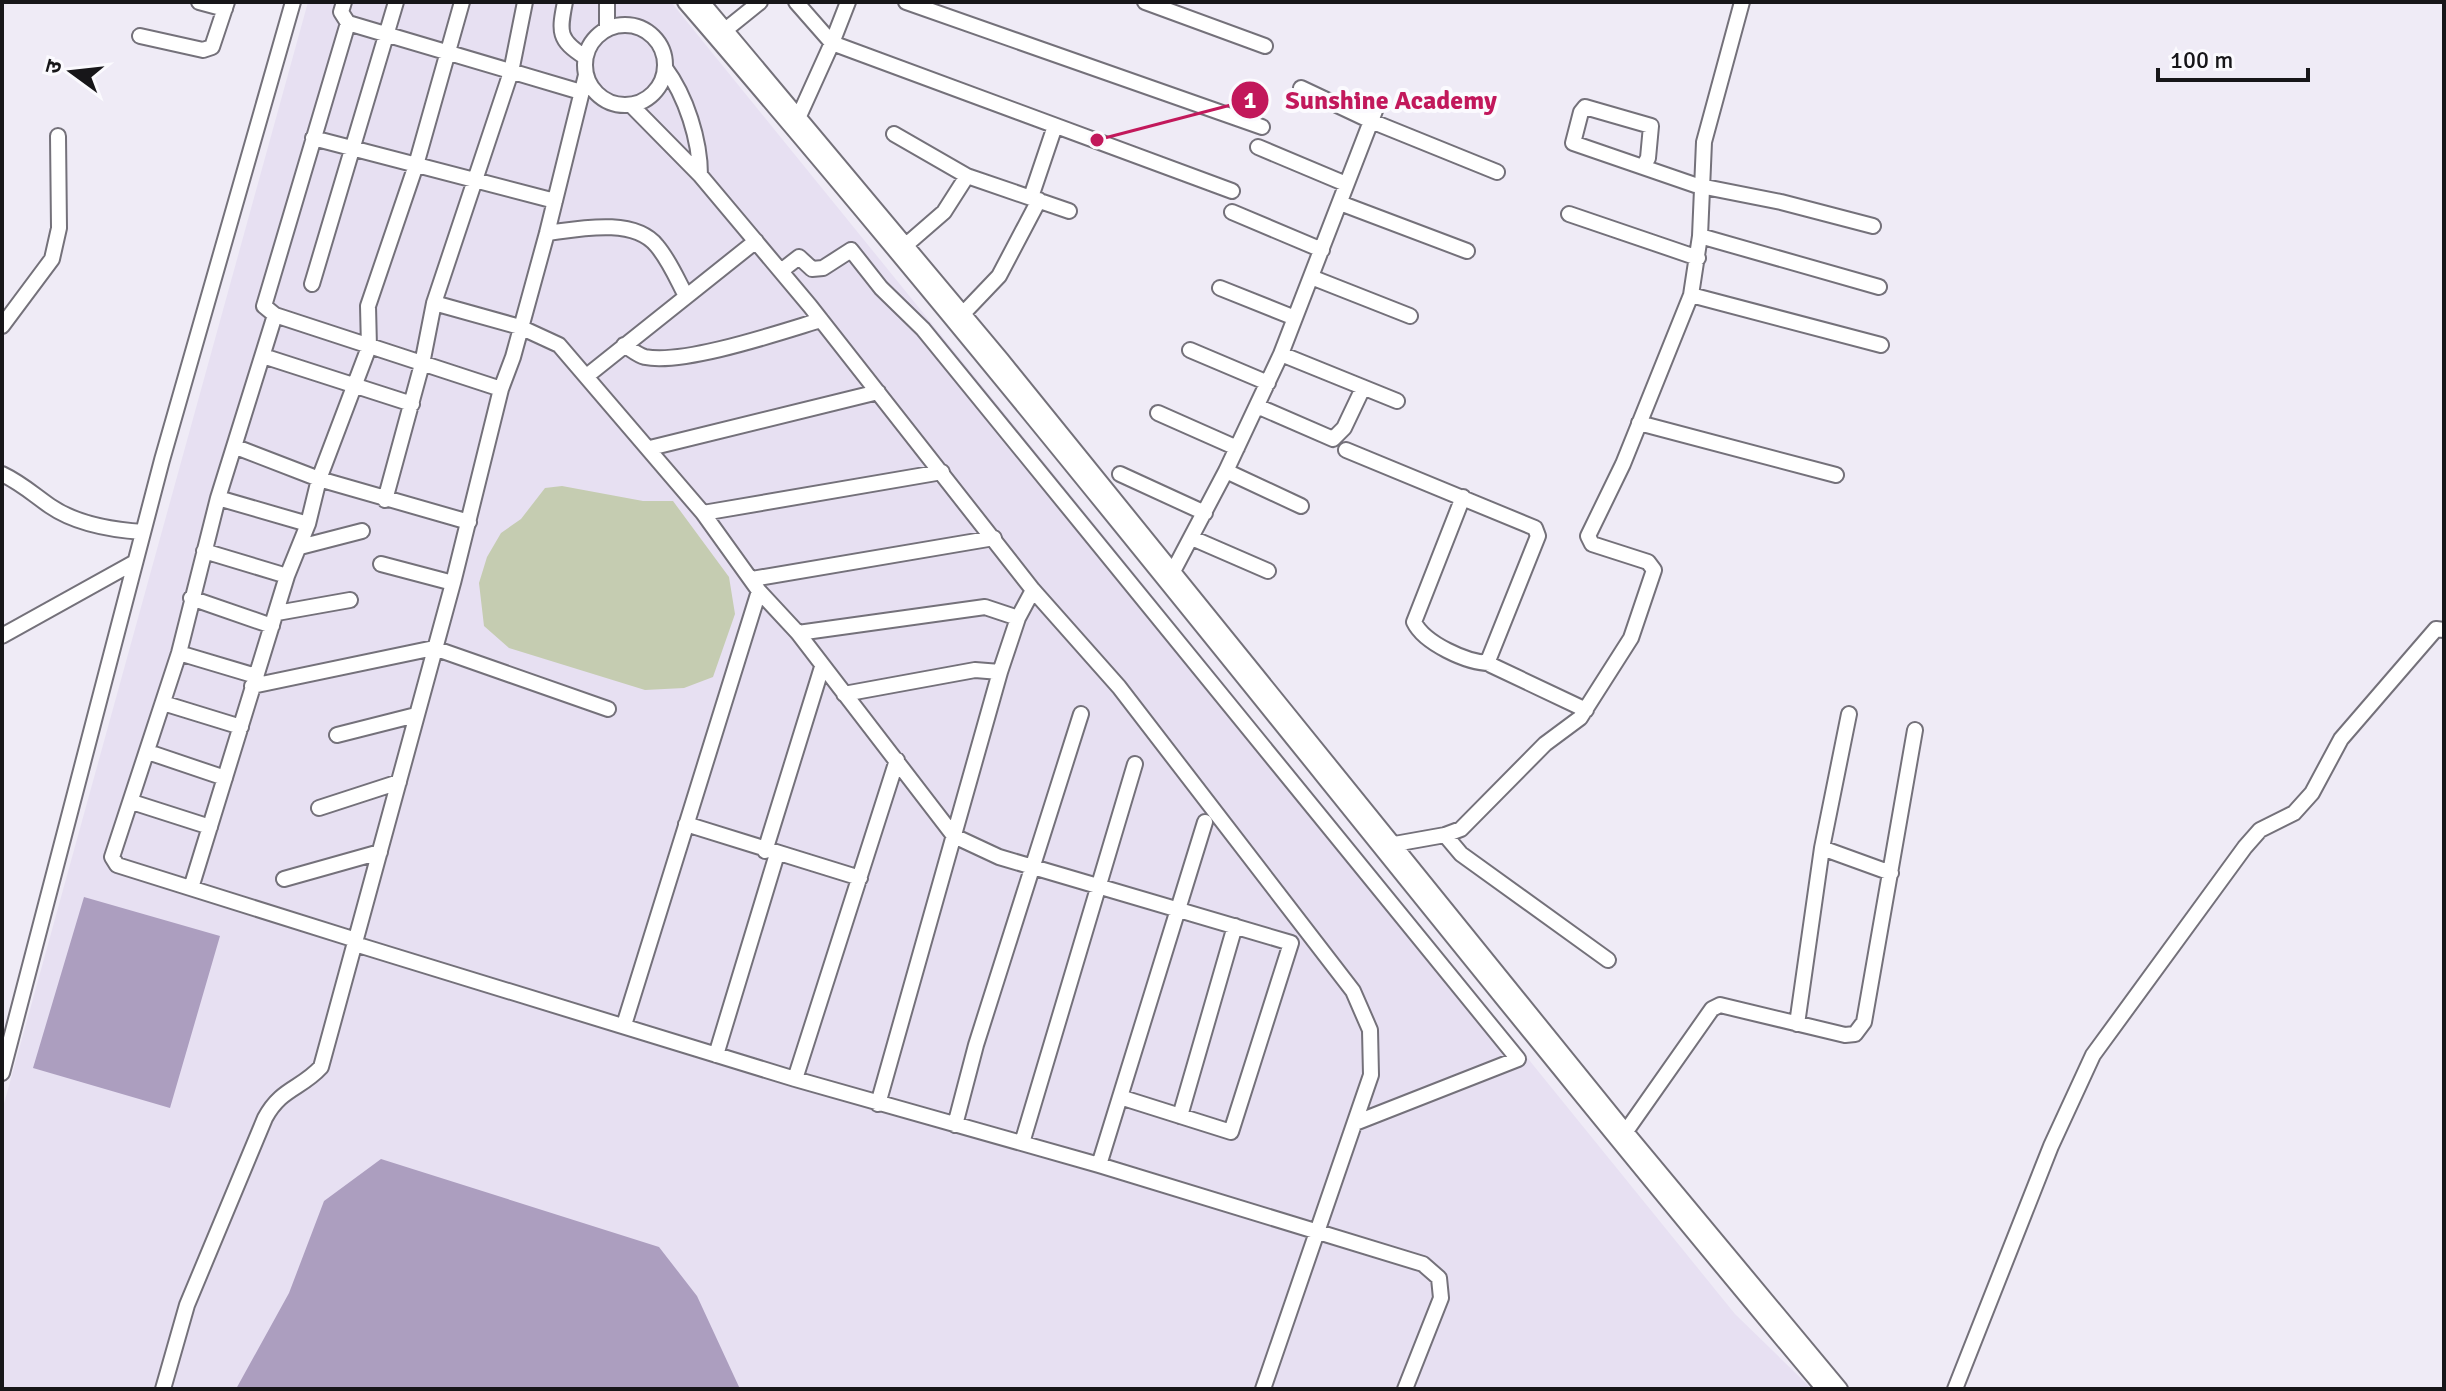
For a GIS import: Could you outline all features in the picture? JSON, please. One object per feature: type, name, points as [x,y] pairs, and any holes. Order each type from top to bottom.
[{"type":"street","points":[[140,36],[203,50],[215,43],[226,5],[199,2]]},
{"type":"street","points":[[2,1073],[143,532],[293,2]]},
{"type":"street","points":[[344,2],[341,12],[348,23],[511,72],[580,99],[631,105],[700,175],[821,320],[1033,590],[1119,687],[1353,991],[1370,1030],[1371,1075],[1263,1389]]},
{"type":"street","points":[[312,284],[396,2]]},
{"type":"street","points":[[191,888],[287,576],[308,524],[319,479],[356,389],[369,347],[368,306],[416,165],[462,2]]},
{"type":"street","points":[[385,500],[422,364],[434,303],[477,182],[511,72],[525,2]]},
{"type":"street","points":[[565,2],[562,36],[567,46],[585,57]]},
{"type":"street","points":[[607,2],[607,29]]},
{"type":"street","points":[[685,2],[721,34],[799,116],[906,245],[958,319]]},
{"type":"street","points":[[702,2],[721,34],[1171,578],[1824,1389]]},
{"type":"street","points":[[721,34],[760,2]]},
{"type":"street","points":[[796,2],[832,43],[1232,191]]},
{"type":"street","points":[[799,116],[848,2]]},
{"type":"street","points":[[906,2],[1262,127]]},
{"type":"street","points":[[1145,2],[1265,46]]},
{"type":"street","points":[[1388,846],[1461,829],[1545,744],[1586,710],[1631,638],[1654,570],[1648,562],[1592,544],[1588,536],[1639,423],[1691,295],[1700,236],[1704,142],[1742,2]]},
{"type":"street","points":[[348,23],[264,306],[275,315],[501,389]]},
{"type":"street","points":[[163,1389],[187,1305],[265,1118],[282,1092],[312,1076],[321,1067],[453,583],[501,389],[547,233],[586,75],[585,57],[597,36],[607,29],[619,25],[642,29],[660,45],[665,68],[678,85],[700,158],[700,175]]},
{"type":"street","points":[[631,105],[654,93],[665,68]]},
{"type":"street","points":[[586,75],[594,91],[604,100]]},
{"type":"street","points":[[1301,88],[1371,121],[1497,172]]},
{"type":"street","points":[[1171,578],[1281,354],[1378,103]]},
{"type":"street","points":[[1643,167],[1651,126],[1585,107],[1573,143],[1643,167],[1703,185],[1873,226]]},
{"type":"street","points":[[958,319],[999,276],[1035,199],[1055,126]]},
{"type":"street","points":[[894,134],[967,176],[1069,211]]},
{"type":"street","points":[[2,326],[52,259],[59,228],[58,136]]},
{"type":"street","points":[[313,138],[555,201]]},
{"type":"street","points":[[1258,147],[1346,184]]},
{"type":"street","points":[[906,245],[944,212],[967,176]]},
{"type":"street","points":[[1340,203],[1467,251]]},
{"type":"street","points":[[1232,212],[1322,250]]},
{"type":"street","points":[[1569,214],[1698,258]]},
{"type":"street","points":[[547,233],[585,228],[612,229],[650,239],[686,296]]},
{"type":"street","points":[[1700,236],[1879,287]]},
{"type":"street","points":[[588,375],[756,241]]},
{"type":"street","points":[[781,271],[799,257],[812,269],[823,268],[851,250],[881,288],[933,341],[1518,1059],[1355,1123]]},
{"type":"street","points":[[1311,277],[1410,316]]},
{"type":"street","points":[[1220,288],[1295,318]]},
{"type":"street","points":[[1691,295],[1881,345]]},
{"type":"street","points":[[434,303],[520,327],[559,345],[588,375],[703,513],[755,585],[798,633],[954,836],[974,848],[1291,943],[1231,1132],[1120,1097]]},
{"type":"street","points":[[275,315],[218,498],[179,653],[132,802],[114,848],[117,865],[716,1055],[1099,1165],[1423,1264],[1439,1278],[1441,1298],[1405,1389]]},
{"type":"street","points":[[624,345],[641,356],[657,359],[745,344],[821,320]]},
{"type":"street","points":[[1190,350],[1268,383]]},
{"type":"street","points":[[1281,354],[1397,401]]},
{"type":"street","points":[[263,356],[356,389],[412,404]]},
{"type":"street","points":[[1257,406],[1333,439],[1344,428],[1363,388]]},
{"type":"street","points":[[650,448],[878,392]]},
{"type":"street","points":[[1158,413],[1237,448]]},
{"type":"street","points":[[1639,423],[1836,475]]},
{"type":"street","points":[[236,447],[319,479],[469,522]]},
{"type":"street","points":[[1346,450],[1535,528],[1538,536],[1490,663]]},
{"type":"street","points":[[1226,471],[1301,506]]},
{"type":"street","points":[[703,513],[942,472]]},
{"type":"street","points":[[2,474],[26,485],[68,517],[143,532]]},
{"type":"street","points":[[1120,474],[1205,513]]},
{"type":"street","points":[[1463,497],[1414,622],[1418,630],[1450,650],[1478,663],[1490,663],[1586,710]]},
{"type":"street","points":[[218,498],[308,524]]},
{"type":"street","points":[[300,547],[362,531]]},
{"type":"street","points":[[755,585],[994,538]]},
{"type":"street","points":[[1192,538],[1268,571]]},
{"type":"street","points":[[204,551],[287,576]]},
{"type":"street","points":[[2,636],[135,562]]},
{"type":"street","points":[[381,564],[453,583]]},
{"type":"street","points":[[624,1025],[755,585]]},
{"type":"street","points":[[878,1104],[1000,672],[1018,618],[1033,590]]},
{"type":"street","points":[[191,598],[274,620],[350,600]]},
{"type":"street","points":[[798,633],[985,607],[1018,618]]},
{"type":"street","points":[[1955,1389],[2040,1172],[2093,1055],[2245,847],[2260,830],[2294,813],[2312,793],[2341,739],[2436,629],[2444,630]]},
{"type":"street","points":[[179,653],[254,681],[434,648],[608,709]]},
{"type":"street","points":[[716,1055],[822,667]]},
{"type":"street","points":[[844,694],[948,674],[1000,672]]},
{"type":"street","points":[[163,703],[241,727]]},
{"type":"street","points":[[955,1125],[976,1045],[1081,714]]},
{"type":"street","points":[[1797,1024],[1822,848],[1849,714]]},
{"type":"street","points":[[337,735],[416,715]]},
{"type":"street","points":[[1622,1138],[1712,1009],[1720,1005],[1845,1035],[1855,1034],[1864,1022],[1915,730]]},
{"type":"street","points":[[148,752],[225,778]]},
{"type":"street","points":[[795,1079],[897,760]]},
{"type":"street","points":[[1022,1143],[1135,764]]},
{"type":"street","points":[[319,808],[399,782]]},
{"type":"street","points":[[132,802],[210,827]]},
{"type":"street","points":[[1099,1165],[1205,822]]},
{"type":"street","points":[[686,824],[860,878]]},
{"type":"street","points":[[1445,835],[1461,854],[1608,960]]},
{"type":"street","points":[[1822,848],[1891,873]]},
{"type":"street","points":[[284,879],[380,852]]},
{"type":"street","points":[[1180,1116],[1235,926]]},
{"type":"street","points":[[1622,1138],[1840,1389]]},
{"type":"shaded area","points":[[308,2],[671,2],[1735,1314],[1812,1389],[2,1389],[2,1111]]},
{"type":"shaded area","points":[[84,897],[220,936],[170,1108],[33,1068]]},
{"type":"shaded area","points":[[381,1159],[659,1247],[697,1296],[740,1389],[236,1389],[289,1293],[324,1201]]},
{"type":"green space","points":[[562,486],[643,501],[673,501],[729,577],[735,614],[713,677],[684,688],[645,690],[509,648],[484,626],[479,583],[487,557],[501,533],[521,519],[545,488]]},
{"type":"place","name":"Sunshine Academy","points":[[1097,140]]}]
